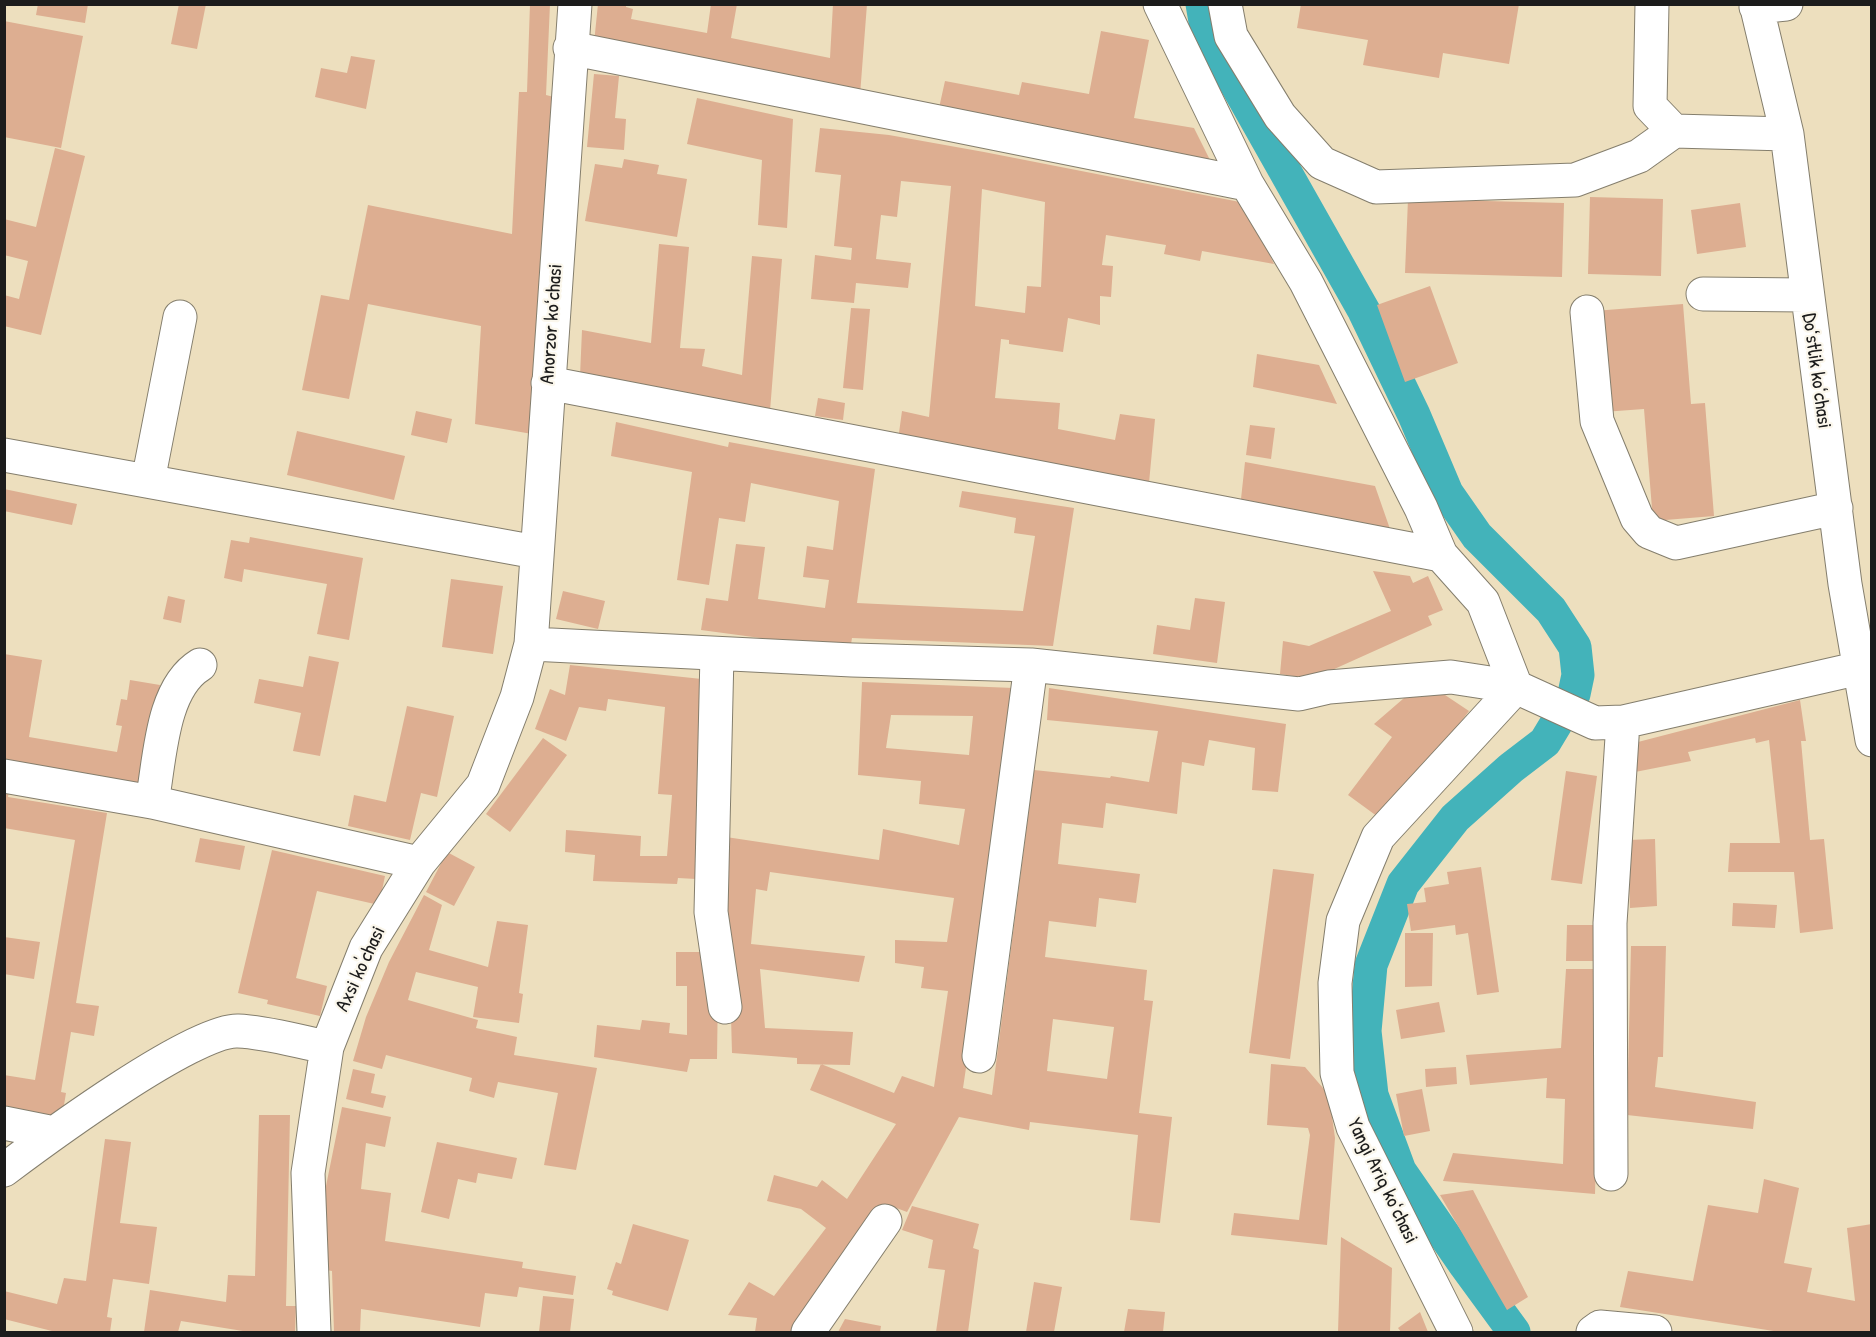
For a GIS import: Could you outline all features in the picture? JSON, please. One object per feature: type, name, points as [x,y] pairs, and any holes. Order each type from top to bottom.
[{"type":"street","name":"Anorzor koʻchasi","points":[[531,644],[570,48],[575,4]]},
{"type":"street","points":[[1160,4],[1247,184],[1306,282],[1421,508],[1441,555],[1483,602],[1528,693]]},
{"type":"street","points":[[1225,4],[1231,36],[1280,116],[1322,163],[1376,188],[1575,180],[1640,156],[1674,131],[1786,134]]},
{"type":"street","points":[[1652,4],[1650,106],[1674,131]]},
{"type":"street","name":"Doʻstlik koʻchasi","points":[[1766,5],[1786,134],[1805,295],[1836,508],[1858,580],[1860,668],[1871,735]]},
{"type":"street","points":[[570,48],[1247,184]]},
{"type":"street","points":[[1703,294],[1805,295]]},
{"type":"street","points":[[1587,312],[1597,421],[1637,518],[1649,532],[1676,543],[1836,508]]},
{"type":"street","points":[[148,481],[180,316]]},
{"type":"street","points":[[548,382],[1441,555]]},
{"type":"street","points":[[4,456],[536,552]]},
{"type":"street","points":[[531,644],[717,654],[1031,665],[1299,694],[1329,687],[1451,677],[1528,693],[1609,723],[1860,668]]},
{"type":"street","name":"Axsi ko'chasi","points":[[314,1332],[308,1173],[327,1047],[366,948],[419,863],[483,785],[518,697],[531,644]]},
{"type":"street","points":[[717,654],[711,912],[724,1007]]},
{"type":"street","points":[[152,802],[172,697],[186,673],[200,664]]},
{"type":"street","points":[[979,1056],[1031,665]]},
{"type":"street","name":"Yangi Ariq koʻchasi","points":[[1456,1332],[1353,1127],[1337,1073],[1335,983],[1343,921],[1378,837],[1528,693]]},
{"type":"street","points":[[1609,723],[1611,1174]]},
{"type":"street","points":[[4,776],[152,802],[419,863]]},
{"type":"street","points":[[4,1170],[54,1133],[196,1043],[236,1030],[327,1047]]},
{"type":"street","points":[[4,1123],[54,1133]]},
{"type":"street","points":[[808,1332],[885,1221]]},
{"type":"street","points":[[1593,1332],[1600,1327],[1655,1332]]},
{"type":"building","points":[[38,4],[88,4],[85,23],[36,15]]},
{"type":"building","points":[[179,4],[206,4],[197,49],[171,44]]},
{"type":"building","points":[[530,4],[550,4],[546,95],[554,97],[532,434],[475,424],[481,326],[368,304],[349,399],[302,390],[321,295],[349,300],[368,205],[512,234],[519,92],[527,92]]},
{"type":"building","points":[[598,4],[626,4],[626,7],[633,9],[631,19],[707,33],[711,4],[737,4],[731,38],[830,58],[833,4],[867,4],[860,95],[594,43]]},
{"type":"building","points":[[1301,4],[1519,4],[1509,64],[1443,53],[1439,78],[1363,65],[1368,40],[1297,28]]},
{"type":"building","points":[[4,21],[83,36],[61,148],[4,137]]},
{"type":"building","points":[[1101,31],[1149,40],[1134,118],[1194,128],[1211,162],[939,108],[945,81],[1019,95],[1022,82],[1089,94]]},
{"type":"building","points":[[351,56],[375,60],[366,109],[315,97],[321,68],[347,73]]},
{"type":"building","points":[[594,74],[619,76],[615,118],[626,119],[624,150],[587,147]]},
{"type":"building","points":[[697,98],[793,119],[787,228],[758,225],[762,160],[687,144]]},
{"type":"building","points":[[820,128],[889,135],[1245,203],[1274,264],[1202,251],[1200,261],[1164,254],[1166,245],[1106,235],[1102,265],[1113,266],[1111,297],[1100,296],[1100,325],[1068,318],[1063,352],[1009,344],[1009,340],[1001,339],[995,398],[1060,403],[1058,429],[1115,440],[1120,414],[1155,419],[1149,483],[898,440],[902,411],[929,417],[951,186],[901,181],[897,217],[881,215],[876,259],[911,263],[908,288],[856,283],[854,303],[811,299],[815,255],[851,260],[852,248],[834,246],[841,175],[815,172]],"holes":[[[982,189],[1045,202],[1041,287],[1027,286],[1025,313],[975,306]]]},
{"type":"building","points":[[55,148],[85,156],[41,335],[4,326],[4,295],[19,299],[28,261],[4,255],[4,219],[36,227]]},
{"type":"building","points":[[624,159],[659,165],[657,174],[687,179],[677,237],[585,221],[595,164],[622,168]]},
{"type":"building","points":[[1590,197],[1663,199],[1661,276],[1588,274]]},
{"type":"building","points":[[1408,199],[1564,203],[1562,277],[1405,273]]},
{"type":"building","points":[[1740,203],[1746,247],[1697,254],[1691,210]]},
{"type":"building","points":[[659,244],[689,247],[680,348],[705,349],[702,366],[742,375],[752,256],[782,259],[770,411],[580,376],[582,330],[651,343]]},
{"type":"building","points":[[1430,286],[1458,363],[1405,382],[1377,305]]},
{"type":"building","points":[[1683,304],[1691,404],[1705,403],[1714,516],[1653,521],[1644,409],[1603,412],[1594,311]]},
{"type":"building","points":[[851,308],[870,309],[863,390],[843,388]]},
{"type":"building","points":[[1257,354],[1319,365],[1337,404],[1253,387]]},
{"type":"building","points":[[818,398],[845,403],[843,420],[815,416]]},
{"type":"building","points":[[416,411],[452,419],[447,443],[411,435]]},
{"type":"building","points":[[616,422],[728,447],[729,442],[875,469],[857,603],[1023,611],[1035,536],[1014,533],[1016,518],[959,507],[962,491],[1074,508],[1053,646],[852,638],[850,650],[701,630],[706,598],[728,601],[736,544],[765,547],[758,599],[825,608],[829,580],[803,577],[807,546],[833,550],[839,501],[751,483],[745,522],[719,518],[709,585],[677,580],[692,472],[611,456]]},
{"type":"building","points":[[1250,425],[1275,428],[1271,459],[1246,455]]},
{"type":"building","points":[[297,431],[405,456],[394,500],[287,475]]},
{"type":"building","points":[[1245,462],[1375,486],[1390,529],[1241,499]]},
{"type":"building","points":[[4,489],[77,504],[72,525],[4,511]]},
{"type":"building","points":[[250,537],[363,558],[349,640],[317,634],[327,584],[244,569],[242,582],[224,578],[231,540],[249,543]]},
{"type":"building","points":[[1373,571],[1410,576],[1413,583],[1428,576],[1443,610],[1428,616],[1432,625],[1321,675],[1299,677],[1280,674],[1283,641],[1309,646],[1391,611]]},
{"type":"building","points":[[451,579],[503,586],[493,654],[442,647]]},
{"type":"building","points":[[563,591],[605,601],[598,629],[556,619]]},
{"type":"building","points":[[168,596],[185,600],[181,623],[163,619]]},
{"type":"building","points":[[1195,598],[1225,602],[1217,663],[1153,654],[1157,625],[1190,630]]},
{"type":"building","points":[[4,654],[42,660],[29,737],[117,752],[122,726],[116,725],[121,699],[127,700],[130,680],[160,685],[142,791],[4,768]]},
{"type":"building","points":[[309,656],[339,662],[320,756],[293,751],[301,713],[254,703],[259,679],[303,687]]},
{"type":"building","points":[[570,665],[711,680],[696,879],[678,878],[677,884],[593,881],[595,855],[565,852],[566,830],[641,836],[640,856],[667,856],[672,795],[658,794],[665,707],[608,699],[606,711],[579,707],[566,741],[535,729],[550,689],[565,695]]},
{"type":"building","points":[[862,682],[1014,688],[980,974],[963,1088],[992,1095],[1034,770],[1110,778],[1111,776],[1149,782],[1158,731],[1047,720],[1049,688],[1286,724],[1278,792],[1252,790],[1255,748],[1209,740],[1204,766],[1182,762],[1177,814],[1106,803],[1103,828],[1062,823],[1058,864],[1140,874],[1136,903],[1099,898],[1096,927],[1049,921],[1045,957],[1147,970],[1144,1000],[1153,1001],[1139,1113],[1172,1117],[1160,1223],[1130,1220],[1138,1135],[1030,1122],[1029,1130],[959,1117],[907,1212],[886,1204],[799,1332],[755,1332],[757,1318],[728,1315],[749,1282],[774,1296],[826,1228],[801,1209],[767,1201],[774,1175],[817,1187],[822,1180],[847,1199],[896,1124],[810,1090],[821,1064],[797,1064],[797,1058],[732,1053],[728,909],[718,907],[726,837],[879,860],[883,829],[959,845],[965,809],[919,804],[921,781],[858,775]],"holes":[[[891,715],[973,716],[969,755],[886,748]],[[770,872],[954,898],[947,942],[895,940],[895,963],[924,967],[921,988],[948,991],[934,1087],[902,1076],[894,1093],[822,1064],[850,1065],[853,1032],[765,1028],[760,969],[859,982],[865,956],[751,944],[756,889],[767,891]],[[1053,1019],[1114,1027],[1107,1079],[1047,1071]]]},
{"type":"building","points":[[1439,691],[1469,711],[1385,822],[1348,795],[1392,737],[1374,724],[1411,692]]},
{"type":"building","points":[[1800,700],[1806,741],[1801,741],[1810,840],[1824,839],[1833,929],[1800,933],[1794,872],[1728,872],[1730,843],[1780,843],[1769,740],[1756,743],[1755,738],[1688,752],[1691,761],[1635,772],[1638,742]]},
{"type":"building","points":[[407,706],[454,716],[437,797],[421,793],[410,840],[348,826],[354,795],[386,802]]},
{"type":"building","points":[[543,738],[567,755],[510,832],[486,814]]},
{"type":"building","points":[[1566,771],[1597,776],[1582,884],[1551,880]]},
{"type":"building","points":[[4,790],[9,791],[8,797],[107,813],[76,1003],[99,1006],[94,1036],[71,1032],[61,1092],[66,1093],[62,1117],[4,1107],[4,1075],[35,1080],[75,840],[4,828]]},
{"type":"building","points":[[200,838],[245,846],[240,870],[195,862]]},
{"type":"building","points":[[1655,839],[1657,906],[1630,908],[1628,840]]},
{"type":"building","points":[[272,850],[385,876],[379,905],[317,891],[296,978],[327,986],[320,1016],[267,1004],[268,1000],[238,993]]},
{"type":"building","points":[[447,852],[475,867],[454,906],[426,892]]},
{"type":"building","points":[[1481,867],[1499,992],[1477,995],[1468,933],[1456,935],[1455,925],[1411,931],[1407,904],[1426,902],[1424,888],[1449,884],[1447,872]]},
{"type":"building","points":[[1273,869],[1314,874],[1290,1059],[1249,1053]]},
{"type":"building","points":[[424,895],[442,905],[429,950],[488,967],[497,921],[528,925],[519,993],[523,994],[519,1023],[473,1017],[478,987],[416,972],[408,1000],[478,1020],[476,1028],[517,1037],[514,1055],[597,1068],[576,1170],[544,1165],[558,1093],[498,1082],[494,1098],[469,1091],[472,1078],[386,1055],[382,1069],[353,1061],[366,1017],[389,962]]},
{"type":"building","points":[[1733,903],[1777,905],[1775,928],[1732,926]]},
{"type":"building","points":[[1567,925],[1595,925],[1594,961],[1566,961]]},
{"type":"building","points":[[1405,933],[1433,933],[1432,986],[1405,987]]},
{"type":"building","points":[[4,937],[40,942],[34,979],[4,974]]},
{"type":"building","points":[[1631,946],[1666,946],[1663,1057],[1658,1057],[1655,1087],[1756,1102],[1753,1129],[1627,1115]]},
{"type":"building","points":[[676,952],[708,952],[718,986],[717,1059],[690,1059],[687,1072],[594,1057],[597,1025],[640,1030],[642,1020],[670,1023],[669,1033],[687,1035],[687,986],[676,986]]},
{"type":"building","points":[[1566,969],[1601,969],[1595,1194],[1443,1181],[1453,1153],[1563,1164],[1565,1099],[1546,1098],[1547,1078],[1470,1085],[1466,1055],[1561,1048]]},
{"type":"building","points":[[1439,1002],[1445,1032],[1401,1039],[1396,1010]]},
{"type":"building","points":[[1271,1064],[1305,1067],[1329,1095],[1335,1138],[1327,1245],[1231,1235],[1234,1213],[1299,1220],[1310,1135],[1308,1128],[1267,1125]]},
{"type":"building","points":[[1456,1067],[1457,1084],[1426,1087],[1425,1069]]},
{"type":"building","points":[[353,1069],[375,1074],[371,1093],[386,1096],[383,1108],[346,1099]]},
{"type":"building","points":[[1422,1089],[1430,1131],[1404,1136],[1396,1094]]},
{"type":"building","points":[[342,1107],[391,1117],[385,1147],[366,1143],[361,1189],[391,1193],[385,1241],[523,1262],[522,1268],[576,1276],[573,1295],[519,1287],[517,1297],[485,1293],[480,1327],[361,1309],[360,1332],[334,1332],[332,1271],[321,1269],[326,1186]]},
{"type":"building","points":[[259,1115],[290,1115],[286,1306],[296,1306],[295,1332],[249,1332],[181,1321],[178,1332],[144,1332],[150,1290],[226,1302],[228,1275],[255,1276]]},
{"type":"building","points":[[105,1139],[131,1142],[120,1223],[157,1227],[149,1284],[113,1279],[107,1317],[112,1318],[110,1332],[56,1332],[4,1319],[4,1291],[57,1304],[64,1278],[86,1281]]},
{"type":"building","points":[[437,1142],[517,1158],[512,1179],[478,1173],[476,1183],[458,1179],[449,1219],[421,1212]]},
{"type":"building","points":[[1764,1179],[1799,1188],[1784,1263],[1812,1268],[1807,1292],[1855,1301],[1847,1228],[1872,1224],[1872,1332],[1780,1332],[1620,1307],[1628,1271],[1693,1281],[1708,1205],[1758,1213]]},
{"type":"building","points":[[1473,1190],[1528,1297],[1507,1310],[1440,1195]]},
{"type":"building","points":[[912,1206],[979,1224],[973,1248],[979,1250],[968,1332],[936,1332],[945,1270],[928,1268],[933,1240],[902,1230]]},
{"type":"building","points":[[633,1224],[689,1240],[668,1311],[612,1295],[613,1291],[607,1289],[616,1262],[621,1264]]},
{"type":"building","points":[[1341,1237],[1392,1268],[1390,1332],[1338,1332]]},
{"type":"building","points":[[1034,1282],[1062,1287],[1054,1332],[1026,1332]]},
{"type":"building","points":[[543,1296],[574,1299],[570,1332],[539,1332]]},
{"type":"building","points":[[1128,1309],[1165,1312],[1163,1332],[1124,1332]]},
{"type":"building","points":[[1420,1312],[1428,1332],[1401,1332],[1398,1328]]},
{"type":"building","points":[[845,1319],[881,1326],[880,1332],[838,1332]]},
{"type":"waterway","points":[[1202,4],[1207,33],[1364,311],[1414,415],[1447,493],[1477,536],[1551,610],[1575,647],[1578,675],[1574,694],[1545,742],[1511,768],[1455,818],[1403,884],[1371,965],[1365,1031],[1372,1095],[1400,1171],[1514,1332]]}]
